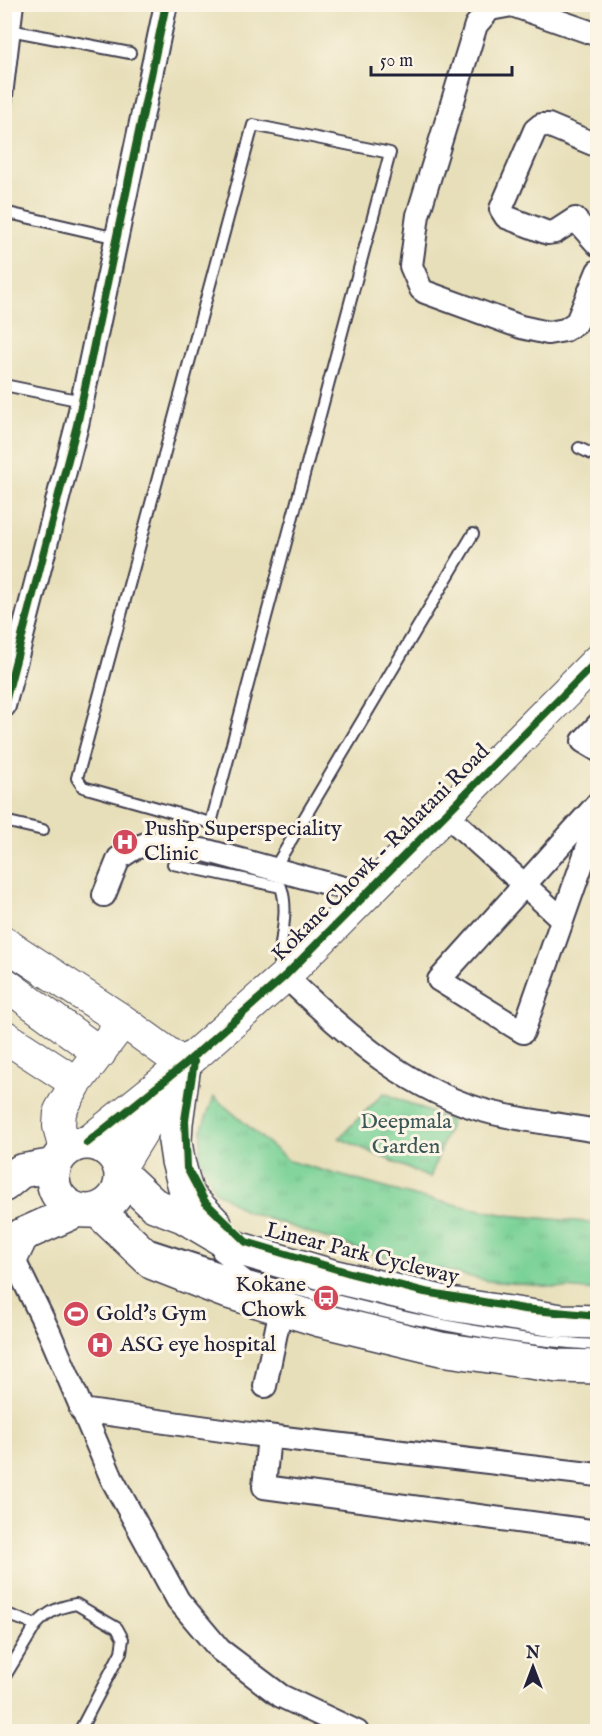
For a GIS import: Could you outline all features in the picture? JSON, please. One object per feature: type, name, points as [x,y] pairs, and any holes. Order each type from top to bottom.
[{"type":"main road","points":[[184,1065],[175,1141],[178,1161],[187,1195],[232,1258]]},
{"type":"main road","points":[[4,1185],[21,1171],[94,1144],[112,1154],[120,1170],[154,1204],[183,1216],[232,1258],[332,1276],[450,1304],[562,1321],[597,1322]]},
{"type":"main road","points":[[69,1153],[52,1178],[58,1196],[67,1205],[88,1210],[126,1237],[153,1263],[222,1290],[320,1320],[441,1349],[558,1366],[597,1367]]},
{"type":"main road","points":[[11,1248],[88,1210],[109,1203],[117,1193],[120,1170]]},
{"type":"street","points":[[4,706],[82,401],[166,4]]},
{"type":"street","points":[[597,35],[512,5],[490,9],[477,25],[418,215],[411,266],[421,289],[425,292],[521,327],[548,333],[566,330],[577,322],[597,271]]},
{"type":"street","points":[[597,146],[548,125],[541,125],[535,130],[501,209],[506,217],[548,233],[575,219],[597,245]]},
{"type":"street","name":"Kokane Chowk - Rahatani Road","points":[[184,1065],[284,977],[597,660]]},
{"type":"street","points":[[597,725],[583,741],[597,750]]},
{"type":"street","points":[[597,803],[439,980],[523,1032],[597,818]]},
{"type":"street","points":[[446,814],[562,919]]},
{"type":"street","points":[[104,894],[119,858],[146,844],[165,844],[180,855],[273,869],[366,894]]},
{"type":"street","points":[[4,943],[123,1021],[184,1065]]},
{"type":"street","points":[[284,977],[344,1032],[396,1071],[452,1099],[493,1113],[597,1131]]},
{"type":"street","points":[[4,983],[100,1053]]},
{"type":"street","points":[[123,1021],[76,1083],[60,1111],[59,1126],[69,1153],[184,1065]]},
{"type":"street","points":[[4,1036],[76,1083]]},
{"type":"street","points":[[120,1170],[184,1065]]},
{"type":"street","points":[[11,1248],[112,1479],[178,1600],[220,1650],[282,1696],[357,1731]]},
{"type":"street","points":[[265,1386],[282,1308]]},
{"type":"street","points":[[81,1410],[269,1436],[597,1475]]},
{"type":"street","points":[[269,1436],[264,1487],[597,1532]]},
{"type":"lane","points":[[4,121],[9,52],[15,31],[18,4]]},
{"type":"lane","points":[[15,31],[130,53]]},
{"type":"lane","points":[[253,125],[390,153],[211,824],[195,819],[84,787],[77,778],[253,125]]},
{"type":"lane","points":[[4,212],[117,238]]},
{"type":"lane","points":[[4,385],[82,401]]},
{"type":"lane","points":[[579,448],[597,457]]},
{"type":"lane","points":[[273,869],[473,534]]},
{"type":"lane","points":[[195,819],[180,855],[281,887],[285,916],[279,958],[284,977]]},
{"type":"lane","points":[[4,821],[43,830]]},
{"type":"lane","points":[[154,1204],[192,1233]]},
{"type":"lane","points":[[126,1237],[232,1258],[446,1326],[560,1343],[597,1345]]},
{"type":"lane","points":[[4,1678],[36,1624],[47,1613],[59,1607],[76,1604],[117,1628],[123,1639],[121,1652],[79,1731]]},
{"type":"lane","points":[[4,1613],[36,1624]]},
{"type":"green space","name":"Deepmala Garden","points":[[384,1093],[451,1121],[430,1178],[339,1138]]},
{"type":"green space","points":[[214,1097],[289,1161],[414,1196],[506,1215],[597,1223],[597,1291],[488,1281],[370,1253],[245,1211],[215,1191],[200,1158],[202,1128]]},
{"type":"cycle path","points":[[4,706],[77,425],[166,4]]},
{"type":"cycle path","points":[[87,1143],[184,1065],[285,976],[598,660]]},
{"type":"cycle path","name":"Linear Park Cycleway","points":[[194,1062],[185,1120],[187,1168],[205,1202],[246,1242],[350,1273],[425,1292],[524,1309],[598,1316]]},
{"type":"place","name":"Pushp Superspeciality Clinic","points":[[125,842]]},
{"type":"place","name":"Kokane Chowk","points":[[326,1298]]},
{"type":"place","name":"Gold's Gym","points":[[76,1314]]},
{"type":"place","name":"ASG eye hospital","points":[[100,1345]]}]
